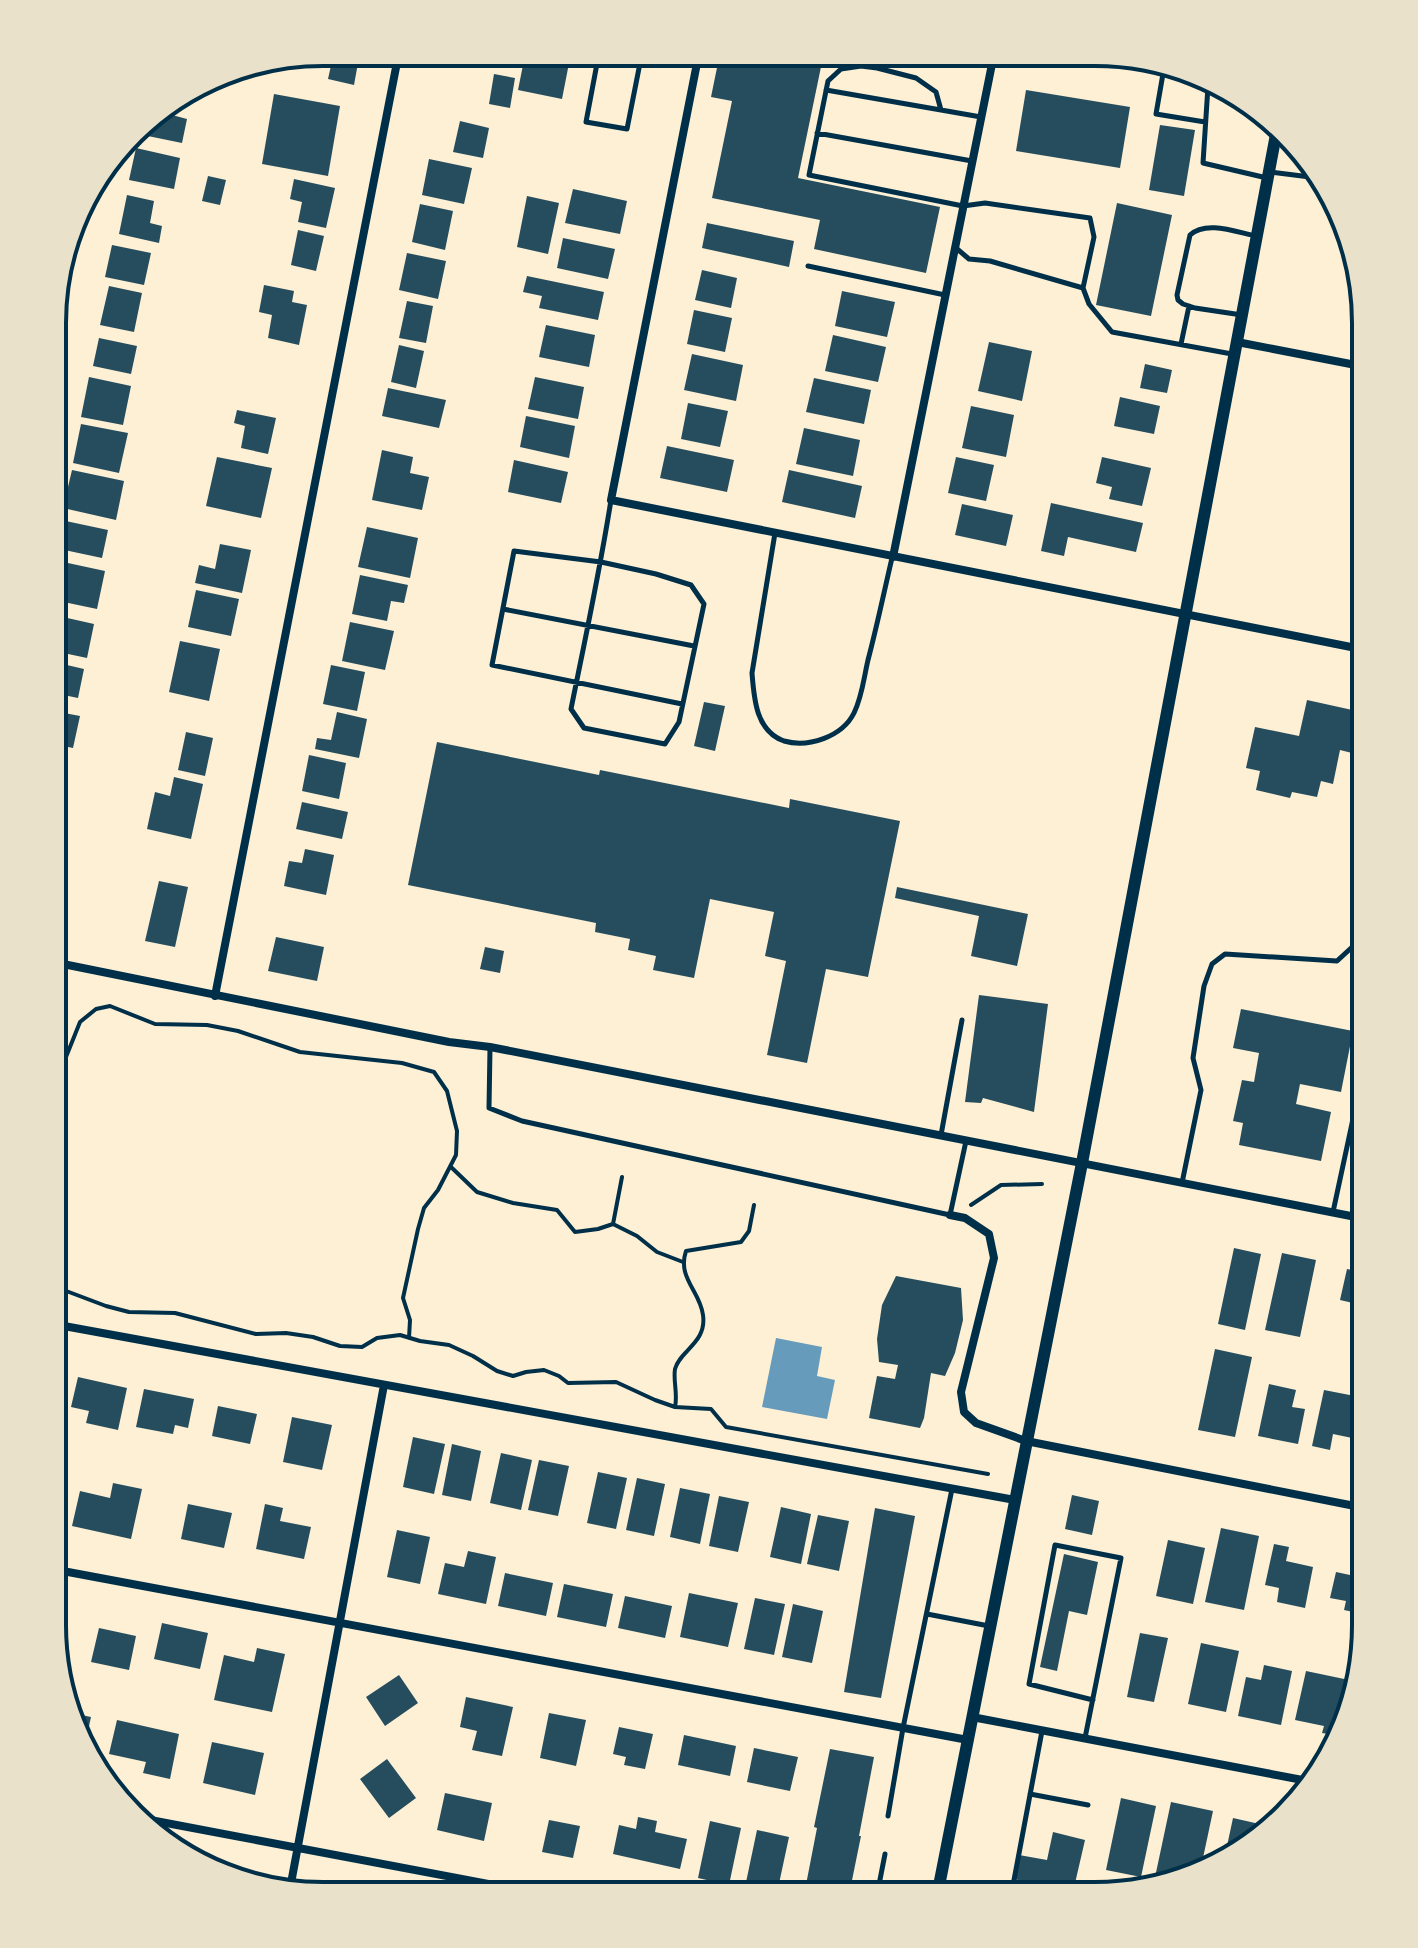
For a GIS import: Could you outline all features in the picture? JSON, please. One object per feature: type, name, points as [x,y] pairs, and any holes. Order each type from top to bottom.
[{"type":"street","points":[[215,996],[396,66]]},
{"type":"street","points":[[696,66],[611,500],[1352,647]]},
{"type":"street","points":[[893,557],[992,66]]},
{"type":"street","points":[[940,1882],[1082,1163],[1275,139]]},
{"type":"street","points":[[1236,348],[1352,365]]},
{"type":"street","points":[[66,965],[1351,1216]]},
{"type":"street","points":[[950,1215],[965,1218],[989,1234],[994,1258],[961,1392],[964,1412],[976,1423],[1026,1441],[1351,1505]]},
{"type":"street","points":[[66,1326],[1015,1500]]},
{"type":"street","points":[[292,1880],[384,1385]]},
{"type":"street","points":[[66,1572],[968,1740]]},
{"type":"street","points":[[972,1717],[1300,1779]]},
{"type":"street","points":[[158,1822],[478,1882]]},
{"type":"lane","points":[[597,66],[586,122],[627,129],[639,66]]},
{"type":"lane","points":[[941,110],[936,92],[916,78],[861,66],[841,69],[828,81],[809,175],[963,206],[985,203],[1090,218],[1094,237],[1083,288],[1089,304],[1112,332],[1181,344],[1236,348]]},
{"type":"lane","points":[[1163,76],[1156,114],[1205,122]]},
{"type":"lane","points":[[826,90],[981,117]]},
{"type":"lane","points":[[1207,93],[1203,163],[1268,175],[1307,177]]},
{"type":"lane","points":[[817,133],[972,161]]},
{"type":"lane","points":[[1242,315],[1189,306],[1178,300],[1177,295],[1190,235],[1196,229],[1210,227],[1257,236]]},
{"type":"lane","points":[[954,247],[969,259],[990,261],[1083,288]]},
{"type":"lane","points":[[808,266],[945,295]]},
{"type":"lane","points":[[1181,344],[1189,306]]},
{"type":"lane","points":[[611,500],[601,562],[577,683],[571,709],[584,728],[665,744],[679,722],[704,604],[691,585],[601,562],[514,551],[492,665],[577,683],[682,704]]},
{"type":"lane","points":[[775,533],[752,673],[760,719],[770,734],[784,741],[803,744],[820,740],[845,725],[853,714],[893,557]]},
{"type":"lane","points":[[503,609],[695,646]]},
{"type":"lane","points":[[1182,1183],[1201,1090],[1193,1058],[1204,986],[1212,964],[1225,954],[1337,961],[1352,948]]},
{"type":"lane","points":[[940,1136],[962,1020]]},
{"type":"lane","points":[[490,1047],[489,1108],[522,1121],[950,1215],[966,1141]]},
{"type":"lane","points":[[1333,1213],[1351,1127]]},
{"type":"lane","points":[[888,1816],[952,1489]]},
{"type":"lane","points":[[1085,1738],[1093,1700],[1121,1558],[1055,1545],[1029,1684],[1093,1700]]},
{"type":"lane","points":[[927,1614],[990,1626]]},
{"type":"lane","points":[[1014,1882],[1042,1730]]},
{"type":"lane","points":[[1030,1794],[1088,1805]]},
{"type":"lane","points":[[880,1882],[885,1854]]},
{"type":"path","points":[[66,1057],[80,1022],[96,1009],[110,1006],[155,1024],[207,1025],[238,1031],[300,1052],[402,1063],[434,1072],[447,1091],[457,1131],[456,1155],[438,1190],[424,1208],[418,1229],[403,1298],[410,1320],[409,1338]]},
{"type":"path","points":[[451,1167],[477,1192],[513,1203],[557,1210],[575,1232],[613,1224],[637,1236],[657,1252],[683,1262]]},
{"type":"path","points":[[613,1224],[622,1177]]},
{"type":"path","points":[[969,1206],[1001,1185],[1042,1184]]},
{"type":"path","points":[[675,1407],[675,1369],[694,1345],[704,1318],[683,1262],[686,1251],[741,1242],[749,1231],[754,1205]]},
{"type":"path","points":[[66,1291],[129,1312],[175,1313],[256,1334],[286,1333],[313,1337],[340,1346],[362,1347],[377,1338],[400,1335],[449,1345],[497,1371],[513,1376],[544,1370],[568,1383],[616,1382],[675,1407],[711,1409],[726,1427],[988,1474]]},
{"type":"water","points":[[776,1338],[822,1347],[817,1376],[835,1380],[827,1419],[762,1407]]},
{"type":"building","points":[[331,66],[357,66],[354,85],[328,79]]},
{"type":"building","points":[[523,66],[568,66],[562,99],[518,90]]},
{"type":"building","points":[[717,66],[821,66],[798,178],[940,207],[926,273],[814,249],[820,220],[712,198],[732,101],[711,97]]},
{"type":"building","points":[[494,74],[515,78],[510,108],[489,104]]},
{"type":"building","points":[[1026,90],[1130,107],[1120,168],[1016,151]]},
{"type":"building","points":[[274,94],[340,106],[328,176],[262,164]]},
{"type":"building","points":[[172,115],[187,119],[182,143],[148,136]]},
{"type":"building","points":[[460,121],[489,128],[483,158],[453,152]]},
{"type":"building","points":[[1160,125],[1195,130],[1184,196],[1149,190]]},
{"type":"building","points":[[136,148],[180,158],[174,189],[129,180]]},
{"type":"building","points":[[429,159],[472,168],[464,204],[422,195]]},
{"type":"building","points":[[208,176],[226,180],[220,205],[202,201]]},
{"type":"building","points":[[294,179],[335,188],[326,228],[298,222],[302,202],[290,199]]},
{"type":"building","points":[[573,189],[627,201],[620,234],[565,223]]},
{"type":"building","points":[[127,195],[154,201],[150,223],[162,226],[159,243],[119,234]]},
{"type":"building","points":[[527,196],[559,203],[548,254],[517,247]]},
{"type":"building","points":[[1117,203],[1172,215],[1151,316],[1096,305]]},
{"type":"building","points":[[420,204],[453,211],[445,250],[412,242]]},
{"type":"building","points":[[707,223],[794,241],[789,267],[702,248]]},
{"type":"building","points":[[298,230],[324,236],[316,271],[291,265]]},
{"type":"building","points":[[563,238],[615,249],[608,279],[557,268]]},
{"type":"building","points":[[112,245],[151,253],[144,285],[105,277]]},
{"type":"building","points":[[407,253],[446,261],[438,299],[399,290]]},
{"type":"building","points":[[702,270],[737,278],[731,308],[695,300]]},
{"type":"building","points":[[527,276],[604,292],[598,320],[539,308],[542,296],[523,292]]},
{"type":"building","points":[[264,285],[294,291],[292,302],[307,305],[299,345],[268,338],[272,315],[259,312]]},
{"type":"building","points":[[109,286],[142,293],[134,332],[100,325]]},
{"type":"building","points":[[842,291],[895,302],[887,337],[835,326]]},
{"type":"building","points":[[407,301],[433,306],[426,343],[399,338]]},
{"type":"building","points":[[694,310],[732,318],[725,352],[687,344]]},
{"type":"building","points":[[546,325],[595,335],[589,367],[539,357]]},
{"type":"building","points":[[833,335],[886,347],[878,382],[825,371]]},
{"type":"building","points":[[99,338],[137,346],[131,374],[93,366]]},
{"type":"building","points":[[989,342],[1032,351],[1022,401],[978,391]]},
{"type":"building","points":[[399,345],[424,351],[416,388],[391,382]]},
{"type":"building","points":[[692,354],[743,365],[736,401],[684,390]]},
{"type":"building","points":[[1145,364],[1172,370],[1167,393],[1140,388]]},
{"type":"building","points":[[89,377],[131,386],[123,425],[81,417]]},
{"type":"building","points":[[535,377],[584,387],[578,419],[528,409]]},
{"type":"building","points":[[814,378],[871,390],[864,424],[806,412]]},
{"type":"building","points":[[388,388],[446,400],[439,428],[382,416]]},
{"type":"building","points":[[1120,397],[1160,406],[1154,434],[1114,426]]},
{"type":"building","points":[[688,403],[728,411],[720,447],[681,439]]},
{"type":"building","points":[[971,406],[1014,415],[1006,457],[962,448]]},
{"type":"building","points":[[237,410],[276,418],[268,454],[241,448],[245,426],[234,423]]},
{"type":"building","points":[[526,416],[575,426],[569,458],[520,447]]},
{"type":"building","points":[[81,424],[128,433],[119,473],[73,463]]},
{"type":"building","points":[[804,428],[860,440],[853,476],[796,464]]},
{"type":"building","points":[[667,446],[734,460],[727,492],[660,478]]},
{"type":"building","points":[[382,450],[413,457],[410,473],[429,477],[422,510],[372,500]]},
{"type":"building","points":[[217,457],[272,468],[261,518],[206,506]]},
{"type":"building","points":[[956,457],[994,465],[986,501],[948,493]]},
{"type":"building","points":[[1102,457],[1151,468],[1142,506],[1109,499],[1112,487],[1096,483]]},
{"type":"building","points":[[514,460],[568,472],[561,503],[508,492]]},
{"type":"building","points":[[72,470],[124,481],[116,520],[66,509]]},
{"type":"building","points":[[789,470],[862,486],[855,518],[782,502]]},
{"type":"building","points":[[1051,503],[1143,523],[1136,552],[1068,537],[1064,556],[1041,551]]},
{"type":"building","points":[[962,504],[1013,515],[1006,546],[955,535]]},
{"type":"building","points":[[66,521],[108,530],[102,558],[66,550]]},
{"type":"building","points":[[367,527],[418,538],[410,578],[358,567]]},
{"type":"building","points":[[220,544],[251,550],[242,593],[195,583],[199,565],[215,569]]},
{"type":"building","points":[[66,563],[105,571],[97,609],[66,603]]},
{"type":"building","points":[[360,575],[408,585],[404,603],[391,601],[387,621],[352,614]]},
{"type":"building","points":[[196,590],[239,599],[231,636],[188,627]]},
{"type":"building","points":[[66,618],[94,624],[87,658],[66,654]]},
{"type":"building","points":[[350,622],[394,631],[385,670],[342,661]]},
{"type":"building","points":[[180,641],[220,649],[209,701],[169,692]]},
{"type":"building","points":[[66,665],[84,669],[78,698],[66,696]]},
{"type":"building","points":[[331,665],[365,672],[357,711],[323,704]]},
{"type":"building","points":[[1307,700],[1352,710],[1352,753],[1340,750],[1333,784],[1321,781],[1317,797],[1292,792],[1290,798],[1256,790],[1260,771],[1246,768],[1255,727],[1299,736]]},
{"type":"building","points":[[704,702],[725,706],[715,751],[694,746]]},
{"type":"building","points":[[337,712],[367,719],[359,758],[315,749],[317,738],[331,740]]},
{"type":"building","points":[[66,713],[80,716],[73,748],[66,747]]},
{"type":"building","points":[[186,732],[213,738],[205,776],[178,770]]},
{"type":"building","points":[[437,742],[599,775],[600,770],[789,808],[790,799],[900,821],[868,977],[826,969],[807,1063],[767,1055],[786,961],[765,956],[774,912],[710,899],[694,978],[653,970],[656,956],[628,950],[630,939],[595,932],[596,923],[408,885]]},
{"type":"building","points":[[309,755],[346,763],[339,799],[302,791]]},
{"type":"building","points":[[174,777],[203,784],[191,839],[147,829],[155,792],[170,796]]},
{"type":"building","points":[[302,802],[348,812],[342,839],[296,829]]},
{"type":"building","points":[[305,849],[334,855],[326,895],[284,886],[289,861],[302,863]]},
{"type":"building","points":[[159,881],[188,887],[175,947],[145,941]]},
{"type":"building","points":[[897,887],[1028,914],[1017,966],[971,956],[979,916],[895,898]]},
{"type":"building","points":[[276,937],[324,947],[317,981],[268,971]]},
{"type":"building","points":[[485,947],[504,951],[500,973],[480,969]]},
{"type":"building","points":[[979,995],[1048,1004],[1034,1112],[983,1098],[981,1103],[965,1102]]},
{"type":"building","points":[[1241,1009],[1351,1031],[1341,1092],[1300,1084],[1296,1104],[1331,1112],[1321,1161],[1239,1145],[1243,1123],[1233,1121],[1242,1080],[1254,1082],[1259,1053],[1233,1048]]},
{"type":"building","points":[[1234,1248],[1261,1254],[1245,1330],[1218,1324]]},
{"type":"building","points":[[1282,1253],[1316,1260],[1300,1337],[1265,1330]]},
{"type":"building","points":[[1347,1269],[1351,1270],[1351,1303],[1340,1300]]},
{"type":"building","points":[[896,1276],[961,1288],[963,1320],[955,1353],[945,1376],[931,1373],[920,1428],[869,1418],[877,1376],[895,1379],[898,1365],[879,1362],[877,1339],[882,1305]]},
{"type":"building","points":[[1215,1349],[1252,1357],[1235,1437],[1198,1430]]},
{"type":"building","points":[[78,1377],[127,1388],[118,1430],[86,1423],[89,1411],[71,1407]]},
{"type":"building","points":[[1269,1384],[1296,1390],[1292,1407],[1305,1409],[1298,1444],[1258,1436]]},
{"type":"building","points":[[144,1389],[194,1399],[188,1428],[175,1425],[173,1434],[136,1427]]},
{"type":"building","points":[[1324,1390],[1351,1395],[1351,1438],[1333,1434],[1330,1450],[1312,1446]]},
{"type":"building","points":[[218,1406],[257,1414],[250,1444],[212,1436]]},
{"type":"building","points":[[292,1417],[332,1425],[322,1470],[283,1462]]},
{"type":"building","points":[[413,1437],[445,1444],[434,1494],[403,1487]]},
{"type":"building","points":[[452,1444],[481,1451],[471,1501],[442,1495]]},
{"type":"building","points":[[501,1453],[532,1460],[521,1510],[490,1503]]},
{"type":"building","points":[[539,1460],[569,1466],[558,1516],[528,1510]]},
{"type":"building","points":[[598,1472],[627,1478],[616,1529],[587,1523]]},
{"type":"building","points":[[637,1478],[665,1484],[654,1536],[626,1530]]},
{"type":"building","points":[[113,1483],[142,1489],[131,1539],[72,1526],[80,1491],[110,1498]]},
{"type":"building","points":[[680,1488],[710,1494],[700,1544],[670,1537]]},
{"type":"building","points":[[1072,1495],[1099,1501],[1092,1535],[1065,1529]]},
{"type":"building","points":[[719,1496],[749,1502],[738,1552],[709,1546]]},
{"type":"building","points":[[188,1504],[232,1513],[224,1548],[181,1539]]},
{"type":"building","points":[[265,1504],[283,1508],[280,1521],[311,1527],[304,1559],[256,1549]]},
{"type":"building","points":[[781,1507],[811,1514],[801,1564],[770,1557]]},
{"type":"building","points":[[875,1508],[915,1516],[881,1698],[844,1692]]},
{"type":"building","points":[[818,1515],[849,1521],[839,1571],[807,1564]]},
{"type":"building","points":[[1221,1528],[1259,1536],[1244,1610],[1205,1602]]},
{"type":"building","points":[[397,1530],[430,1537],[420,1584],[387,1577]]},
{"type":"building","points":[[1168,1540],[1205,1548],[1193,1604],[1156,1596]]},
{"type":"building","points":[[1274,1544],[1289,1547],[1286,1561],[1313,1567],[1305,1608],[1277,1602],[1279,1588],[1265,1585]]},
{"type":"building","points":[[468,1551],[496,1557],[486,1604],[438,1594],[445,1563],[464,1567]]},
{"type":"building","points":[[1064,1554],[1098,1562],[1087,1615],[1069,1611],[1057,1671],[1040,1667]]},
{"type":"building","points":[[1351,1569],[1351,1612],[1344,1610],[1346,1601],[1330,1598],[1336,1572],[1350,1575]]},
{"type":"building","points":[[505,1573],[553,1583],[546,1616],[498,1606]]},
{"type":"building","points":[[564,1584],[613,1594],[606,1627],[557,1617]]},
{"type":"building","points":[[689,1593],[738,1603],[728,1647],[680,1637]]},
{"type":"building","points":[[625,1596],[672,1606],[665,1638],[618,1628]]},
{"type":"building","points":[[755,1598],[785,1604],[774,1655],[744,1649]]},
{"type":"building","points":[[793,1604],[823,1611],[812,1663],[782,1657]]},
{"type":"building","points":[[162,1623],[208,1633],[200,1669],[154,1659]]},
{"type":"building","points":[[99,1628],[136,1636],[129,1670],[91,1662]]},
{"type":"building","points":[[1140,1633],[1168,1638],[1154,1702],[1127,1697]]},
{"type":"building","points":[[1201,1643],[1239,1651],[1226,1712],[1188,1704]]},
{"type":"building","points":[[257,1648],[285,1654],[272,1712],[214,1700],[224,1655],[254,1662]]},
{"type":"building","points":[[1264,1665],[1292,1671],[1281,1725],[1238,1716],[1246,1677],[1261,1680]]},
{"type":"building","points":[[1306,1671],[1346,1679],[1327,1734],[1322,1733],[1324,1726],[1295,1720]]},
{"type":"building","points":[[399,1675],[418,1703],[385,1726],[366,1697]]},
{"type":"building","points":[[466,1697],[513,1707],[502,1756],[472,1750],[477,1731],[460,1727]]},
{"type":"building","points":[[549,1713],[586,1720],[576,1766],[540,1758]]},
{"type":"building","points":[[83,1715],[91,1717],[89,1728]]},
{"type":"building","points":[[117,1720],[179,1734],[170,1779],[143,1773],[146,1762],[109,1754]]},
{"type":"building","points":[[619,1727],[653,1734],[645,1769],[624,1765],[626,1757],[613,1754]]},
{"type":"building","points":[[684,1735],[736,1746],[730,1776],[678,1765]]},
{"type":"building","points":[[212,1742],[264,1753],[255,1795],[203,1783]]},
{"type":"building","points":[[754,1748],[798,1757],[790,1791],[747,1782]]},
{"type":"building","points":[[830,1749],[874,1757],[852,1882],[807,1882],[817,1828],[814,1827]]},
{"type":"building","points":[[387,1759],[416,1798],[389,1818],[360,1779]]},
{"type":"building","points":[[445,1793],[492,1803],[484,1841],[437,1830]]},
{"type":"building","points":[[1121,1798],[1156,1806],[1141,1877],[1106,1870]]},
{"type":"building","points":[[1171,1802],[1213,1811],[1203,1858],[1156,1874]]},
{"type":"building","points":[[638,1817],[657,1821],[655,1832],[687,1839],[680,1869],[613,1854],[619,1825],[636,1829]]},
{"type":"building","points":[[1233,1818],[1257,1823],[1238,1839],[1227,1845]]},
{"type":"building","points":[[549,1820],[580,1826],[573,1858],[542,1852]]},
{"type":"building","points":[[710,1821],[741,1828],[730,1882],[698,1878]]},
{"type":"building","points":[[757,1830],[789,1837],[779,1882],[746,1882]]},
{"type":"building","points":[[1053,1832],[1085,1840],[1075,1882],[1014,1879],[1019,1855],[1047,1860]]}]
